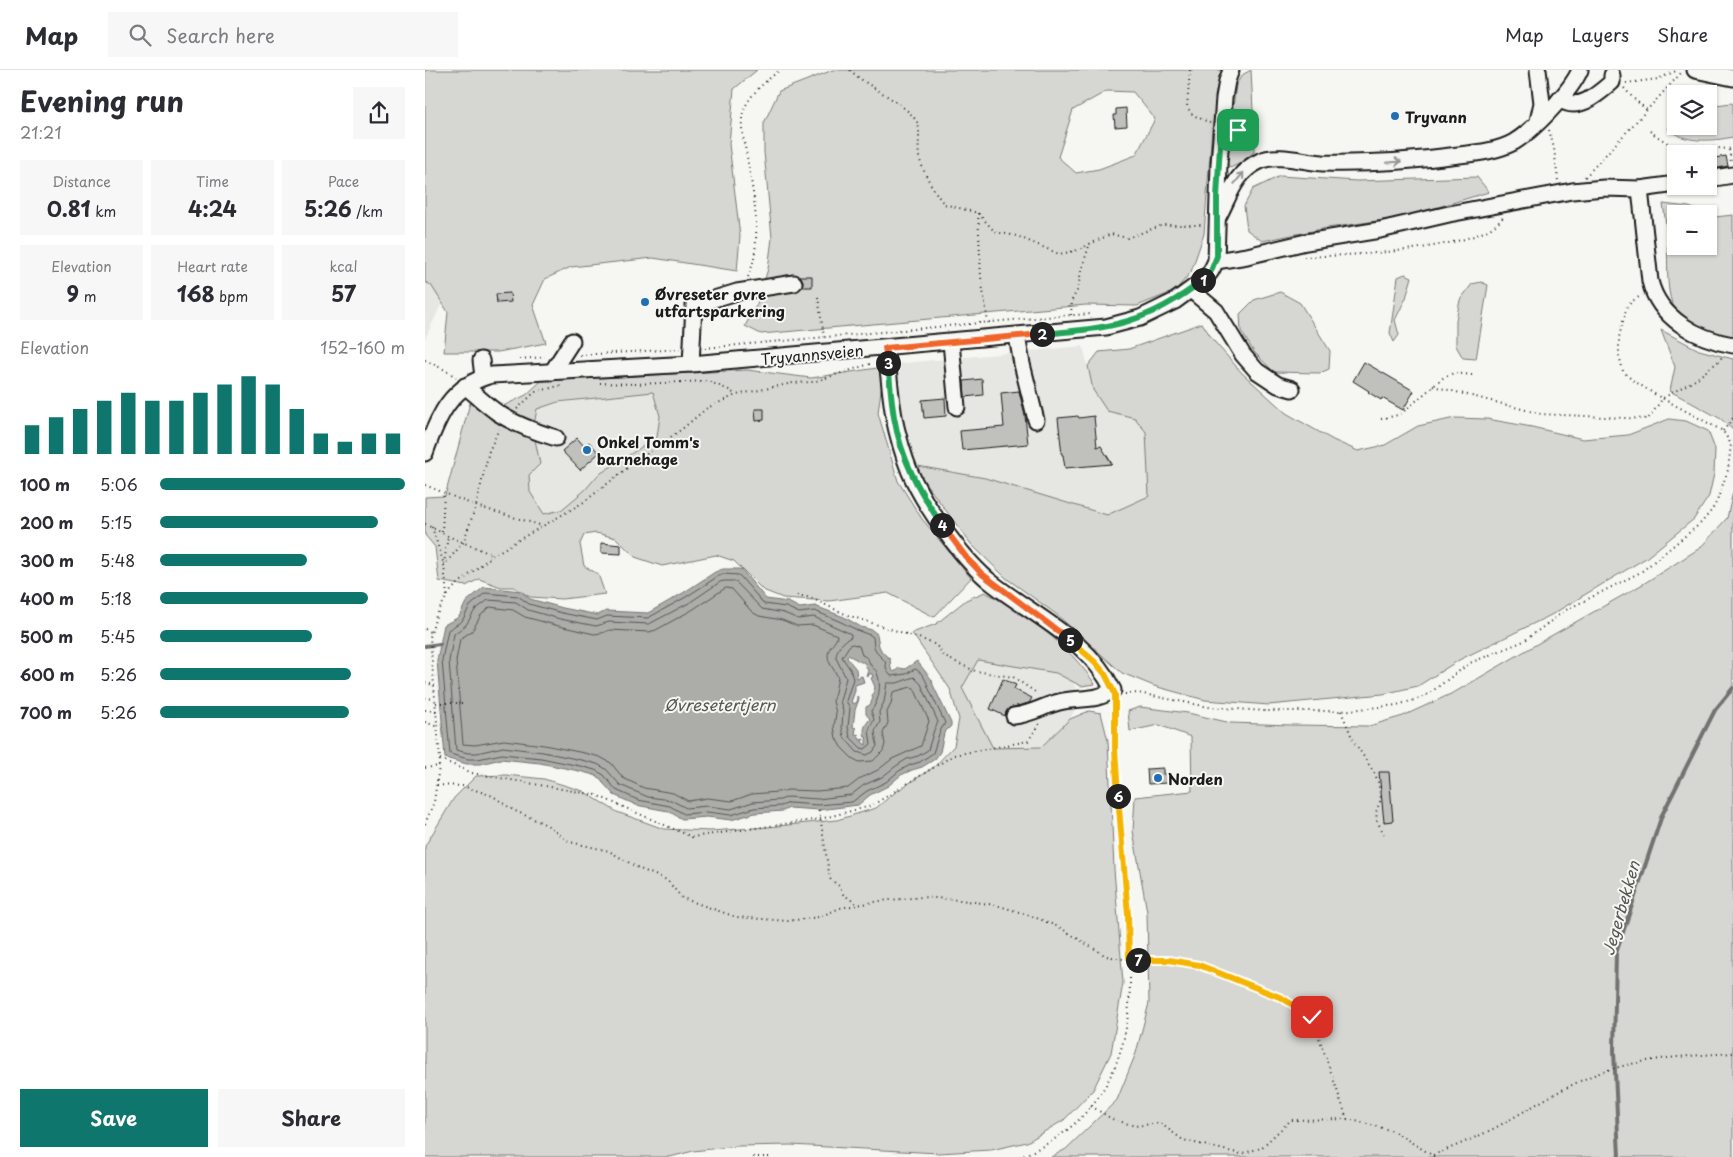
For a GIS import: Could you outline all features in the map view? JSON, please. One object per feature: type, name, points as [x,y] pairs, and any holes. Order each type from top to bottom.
[{"type":"street","points":[[1231,70],[1227,81],[1222,127],[1216,261],[1565,192],[1604,188],[1640,189],[1667,185]]},
{"type":"street","points":[[1538,70],[1541,119]]},
{"type":"street","points":[[1217,222],[1237,179],[1247,169],[1263,159],[1376,163],[1468,154],[1490,150],[1515,142],[1560,99],[1571,86],[1580,70]]},
{"type":"street","points":[[1695,70],[1733,78]]},
{"type":"street","points":[[1583,103],[1611,82],[1612,75]]},
{"type":"street","points":[[1560,99],[1570,104],[1601,104]]},
{"type":"street","points":[[1717,178],[1733,175]]},
{"type":"street","points":[[1640,189],[1653,292],[1662,307],[1688,329],[1704,337],[1731,345]]},
{"type":"street","name":"Tryvannsveien","points":[[461,382],[482,369],[501,374],[691,364],[1098,328],[1130,322],[1162,308],[1205,279],[1216,261]]},
{"type":"street","points":[[691,364],[694,305],[719,296],[794,283]]},
{"type":"street","points":[[1191,290],[1216,311],[1243,355],[1257,371],[1278,386],[1292,389]]},
{"type":"street","points":[[1017,336],[1022,364],[1037,420]]},
{"type":"street","points":[[552,372],[572,341]]},
{"type":"street","points":[[951,342],[957,407]]},
{"type":"street","points":[[885,348],[897,430],[909,469],[925,500],[975,568],[993,584],[1059,630],[1090,656],[1105,674],[1114,692],[1098,698],[1052,704],[1026,715],[1014,716]]},
{"type":"street","points":[[425,453],[435,425],[461,382],[508,419],[534,431],[556,438]]},
{"type":"path","points":[[739,292],[752,265],[755,247],[755,207],[742,131],[743,114],[756,91],[780,70]]},
{"type":"path","points":[[850,70],[858,78],[905,109],[917,123],[919,159],[931,186],[943,204],[978,214],[995,232],[1017,236],[1059,254],[1075,251],[1111,234],[1127,238],[1163,225],[1191,226],[1217,222]]},
{"type":"path","points":[[1190,70],[1186,98],[1189,112],[1198,118],[1222,127],[1243,130],[1257,126]]},
{"type":"path","points":[[1647,110],[1621,84],[1658,79],[1679,70]]},
{"type":"path","points":[[1541,119],[1554,148],[1559,179],[1565,192],[1647,110],[1683,70]]},
{"type":"path","points":[[1650,131],[1662,141],[1672,145]]},
{"type":"path","points":[[1717,147],[1733,148]]},
{"type":"path","points":[[978,214],[981,277],[988,323]]},
{"type":"path","points":[[1304,257],[1437,246],[1493,228],[1503,216]]},
{"type":"path","points":[[1071,315],[1072,300],[1078,289],[1081,271],[1090,243]]},
{"type":"path","points":[[1019,1157],[1041,1148],[1062,1135],[1091,1106],[1112,1074],[1126,1031],[1129,1004],[1128,915],[1116,768],[1114,692],[1138,693],[1191,705],[1265,711],[1341,711],[1397,705],[1421,698],[1470,663],[1524,641],[1566,610],[1649,567],[1701,523],[1712,510],[1723,486],[1732,450],[1729,438],[1723,432],[1649,391],[1626,374],[1619,355],[1619,337],[1627,306],[1641,295],[1653,292]]},
{"type":"path","points":[[818,297],[824,337]]},
{"type":"path","points":[[519,359],[691,348],[1094,314]]},
{"type":"path","points":[[1433,386],[1541,414],[1648,419],[1663,398],[1695,380],[1713,366],[1731,345]]},
{"type":"path","points":[[425,360],[461,382],[482,369]]},
{"type":"path","points":[[425,824],[434,802],[440,759],[431,632],[436,616],[447,596],[458,584],[493,555],[583,502],[629,466],[682,429],[707,408],[736,395],[793,383],[813,382],[861,366]]},
{"type":"path","points":[[1381,418],[1398,415],[1403,412],[1443,378],[1454,373],[1472,375]]},
{"type":"path","points":[[594,383],[635,384],[708,380],[736,395]]},
{"type":"path","points":[[444,565],[463,543],[476,506],[489,451],[497,431],[535,392],[562,386]]},
{"type":"path","points":[[1723,432],[1733,418]]},
{"type":"path","points":[[425,485],[476,506],[543,526]]},
{"type":"path","points":[[442,532],[443,493]]},
{"type":"path","points":[[425,524],[463,543],[493,555]]},
{"type":"path","points":[[432,526],[444,565],[447,596]]},
{"type":"path","points":[[444,565],[448,536]]},
{"type":"path","points":[[440,759],[472,773],[596,795],[692,837],[820,819],[871,806],[954,755],[1028,740],[1052,704],[1013,677],[975,671],[945,658],[936,645],[922,639],[847,615],[811,598],[797,595]]},
{"type":"path","points":[[425,630],[431,632]]},
{"type":"path","points":[[425,682],[435,686]]},
{"type":"path","points":[[425,698],[436,699]]},
{"type":"path","points":[[436,703],[463,702]]},
{"type":"path","points":[[425,710],[437,711]]},
{"type":"path","points":[[1341,711],[1353,740],[1375,774],[1378,782],[1381,798],[1376,812],[1377,821],[1384,834]]},
{"type":"path","points":[[425,722],[438,727]]},
{"type":"path","points":[[425,768],[439,766]]},
{"type":"path","points":[[437,785],[463,786],[493,796],[513,810],[547,825],[570,842],[609,851],[640,869],[667,880],[682,898],[736,917],[788,921],[819,917],[839,908],[922,897],[960,900],[996,905],[1059,926],[1106,956],[1129,960],[1169,960],[1199,965],[1282,998],[1312,1017],[1347,1119]]},
{"type":"path","points":[[819,810],[831,880],[839,886],[843,894],[858,905]]},
{"type":"path","points":[[1091,1106],[1112,1119],[1135,1126],[1160,1123],[1183,1140],[1241,1154],[1261,1148],[1291,1120],[1347,1119],[1393,1131],[1434,1156],[1515,1117],[1556,1093],[1611,1069],[1681,1056],[1733,1053]]},
{"type":"path","points":[[753,1157],[770,1157]]},
{"type":"shaded area","points":[[425,70],[757,70],[734,89],[729,144],[740,236],[737,271],[653,258],[571,267],[545,279],[533,305],[546,343],[498,352],[444,352],[448,312],[431,285],[425,282]]},
{"type":"shaded area","points":[[833,70],[1227,70],[1222,79],[1212,129],[1204,234],[1191,272],[1175,291],[1137,306],[1086,305],[761,334],[745,326],[757,304],[768,269],[772,238],[764,152],[764,123],[779,91]],"holes":[[[1107,91],[1133,92],[1155,119],[1136,155],[1099,169],[1076,173],[1058,157],[1073,110]]]},
{"type":"shaded area","points":[[1251,70],[1254,152],[1241,163],[1230,168],[1226,160],[1236,85],[1242,75]]},
{"type":"shaded area","points":[[1733,104],[1733,137],[1717,140],[1699,140],[1678,135],[1717,135],[1717,105]]},
{"type":"shaded area","points":[[1280,176],[1357,181],[1477,177],[1489,192],[1404,217],[1327,228],[1262,241],[1247,230],[1244,206],[1253,189]]},
{"type":"shaded area","points":[[1663,204],[1672,205],[1667,205],[1667,231]]},
{"type":"shaded area","points":[[1733,215],[1733,338],[1709,331],[1694,324],[1680,314],[1672,302],[1668,283],[1667,255],[1717,255],[1717,217]]},
{"type":"shaded area","points":[[425,217],[464,255],[425,339]]},
{"type":"shaded area","points":[[1405,274],[1412,277],[1406,298],[1395,320],[1399,335],[1394,342],[1390,333],[1398,277]]},
{"type":"shaded area","points":[[1481,282],[1488,285],[1476,359],[1463,358],[1456,346],[1456,320],[1460,300],[1472,284]]},
{"type":"shaded area","points":[[1280,292],[1300,303],[1330,351],[1329,369],[1320,373],[1274,372],[1254,352],[1241,331],[1240,314],[1254,300]]},
{"type":"shaded area","points":[[1202,323],[1213,340],[1242,373],[1286,413],[1333,440],[1358,451],[1385,445],[1418,426],[1455,418],[1487,419],[1583,439],[1628,435],[1669,419],[1686,421],[1708,431],[1715,449],[1714,474],[1709,496],[1694,519],[1646,558],[1551,615],[1459,660],[1418,686],[1383,694],[1269,705],[1205,700],[1154,686],[1122,673],[1056,614],[1006,578],[971,544],[912,465],[985,478],[1107,515],[1149,496],[1146,432],[1135,418],[1107,411],[1093,390],[1088,366],[1099,352],[1129,349]]},
{"type":"shaded area","points":[[1661,330],[1699,350],[1733,359],[1733,430],[1721,419],[1670,391],[1675,367]]},
{"type":"shaded area","points":[[1083,346],[1093,389],[1107,411],[1135,418],[1146,432],[1149,496],[1107,515],[985,478],[912,465],[903,433],[894,364]]},
{"type":"shaded area","points":[[884,367],[878,413],[898,481],[922,519],[971,578],[934,617],[888,593],[829,601],[783,598],[763,590],[734,561],[716,555],[662,566],[635,557],[616,538],[596,533],[584,535],[580,544],[584,566],[598,574],[605,594],[562,599],[530,597],[514,587],[501,587],[479,579],[466,586],[439,581],[435,547],[425,535],[425,497],[445,496],[470,403],[499,408],[526,395],[541,381],[747,370],[811,378]],"holes":[[[653,392],[660,416],[657,437],[598,475],[585,490],[561,510],[544,514],[530,492],[529,475],[540,464],[533,430],[537,409],[558,402]]]},
{"type":"shaded area","name":"Onkel Tomm's barnehage","points":[[653,392],[660,416],[657,436],[598,475],[585,490],[561,510],[544,515],[530,492],[529,475],[540,463],[533,430],[537,409],[558,403]]},
{"type":"shaded area","points":[[1733,492],[1733,1157],[1051,1157],[1066,1149],[1117,1100],[1136,1053],[1149,1003],[1147,912],[1133,831],[1135,797],[1192,791],[1191,737],[1159,725],[1130,731],[1128,711],[1140,707],[1188,713],[1231,723],[1292,725],[1369,726],[1403,716],[1455,692],[1643,584],[1700,548],[1727,518]]},
{"type":"shaded area","points":[[985,592],[1046,632],[1072,656],[1095,684],[1081,686],[1056,673],[978,660],[962,688],[993,748],[1041,747],[1070,719],[1089,711],[1101,713],[1108,741],[1114,869],[1123,983],[1111,1053],[1093,1090],[1064,1120],[1027,1142],[991,1150],[938,1153],[791,1145],[738,1146],[693,1151],[670,1157],[425,1157],[425,846],[454,798],[476,776],[506,775],[544,779],[583,791],[617,812],[664,829],[710,831],[837,820],[876,808],[897,791],[934,767],[954,746],[959,719],[950,689],[912,633],[936,624],[966,600]]},
{"type":"shaded area","points":[[978,660],[1056,673],[1072,680],[1081,698],[1070,719],[1041,747],[992,748],[962,688]]},
{"type":"water","name":"Øvresetertjern","points":[[723,569],[741,569],[766,599],[788,602],[800,608],[815,606],[844,617],[861,627],[872,630],[877,634],[879,646],[882,652],[890,659],[891,669],[894,672],[899,668],[905,669],[917,661],[932,680],[951,723],[951,726],[944,733],[940,752],[935,759],[922,767],[901,775],[888,786],[870,795],[858,805],[819,810],[789,808],[783,811],[755,813],[731,820],[707,817],[682,819],[668,811],[636,805],[614,795],[601,779],[579,771],[540,763],[501,759],[480,764],[467,764],[445,758],[437,660],[444,625],[459,617],[466,602],[484,587],[521,591],[530,599],[598,615],[606,611],[648,613]],"holes":[[[848,655],[864,662],[868,671],[866,676],[868,677],[869,674],[872,674],[873,677],[871,678],[875,687],[870,705],[866,707],[866,714],[870,719],[864,730],[865,737],[867,738],[866,745],[862,742],[864,739],[860,740],[858,734],[855,735],[856,728],[853,727],[855,710],[859,699],[857,696],[857,702],[854,704],[851,702],[855,685],[864,682],[862,676],[857,678],[856,669],[847,658]]]},
{"type":"building","points":[[1126,108],[1127,126],[1115,127],[1114,115],[1116,115],[1116,109]]},
{"type":"building","points":[[1726,156],[1728,166],[1717,168],[1717,158]]},
{"type":"building","points":[[800,276],[812,276],[812,287],[802,287],[803,281]]},
{"type":"building","points":[[510,293],[511,302],[497,303],[496,294]]},
{"type":"building","points":[[1364,362],[1414,391],[1403,410],[1382,398],[1381,400],[1353,381]]},
{"type":"building","points":[[982,379],[983,395],[965,397],[964,381]]},
{"type":"building","points":[[1019,391],[1025,416],[1028,444],[962,450],[960,431],[1004,427],[1001,393]]},
{"type":"building","points":[[945,398],[946,416],[924,418],[922,400]]},
{"type":"building","points":[[755,409],[764,409],[764,420],[756,421]]},
{"type":"building","points":[[1078,416],[1079,418],[1094,416],[1097,447],[1101,446],[1112,464],[1065,468],[1058,418]]},
{"type":"building","points":[[577,438],[584,446],[589,442],[599,453],[580,470],[562,451]]},
{"type":"building","points":[[601,543],[621,545],[621,554],[601,553]]},
{"type":"building","points":[[1003,679],[1016,685],[1014,689],[1032,698],[1029,703],[1009,708],[1005,716],[990,709]]},
{"type":"building","name":"Norden","points":[[1163,768],[1163,774],[1168,774],[1168,783],[1148,784],[1147,769]]},
{"type":"building","points":[[1379,772],[1389,772],[1393,821],[1384,822]]},
{"type":"waterway","points":[[425,646],[440,644]]},
{"type":"waterway","name":"Jegerbekken","points":[[1619,1157],[1614,1051],[1616,953],[1662,815],[1715,710],[1733,688]]},
{"type":"place","name":"Tryvann","points":[[1395,116]]},
{"type":"place","name":"Øvreseter øvre utfartsparkering","points":[[645,302]]},
{"type":"place","name":"Onkel Tomm's barnehage","points":[[587,450]]},
{"type":"place","name":"Norden","points":[[1158,778]]},
{"type":"route","points":[[1238,130],[1221,128],[1216,261],[1205,279],[1175,301],[1130,322],[1107,327],[885,348],[894,418],[901,446],[914,481],[925,500],[975,568],[993,584],[1059,630],[1090,656],[1105,674],[1115,694],[1117,702],[1115,749],[1128,915],[1129,960],[1169,960],[1199,965],[1282,998],[1312,1017]]}]
